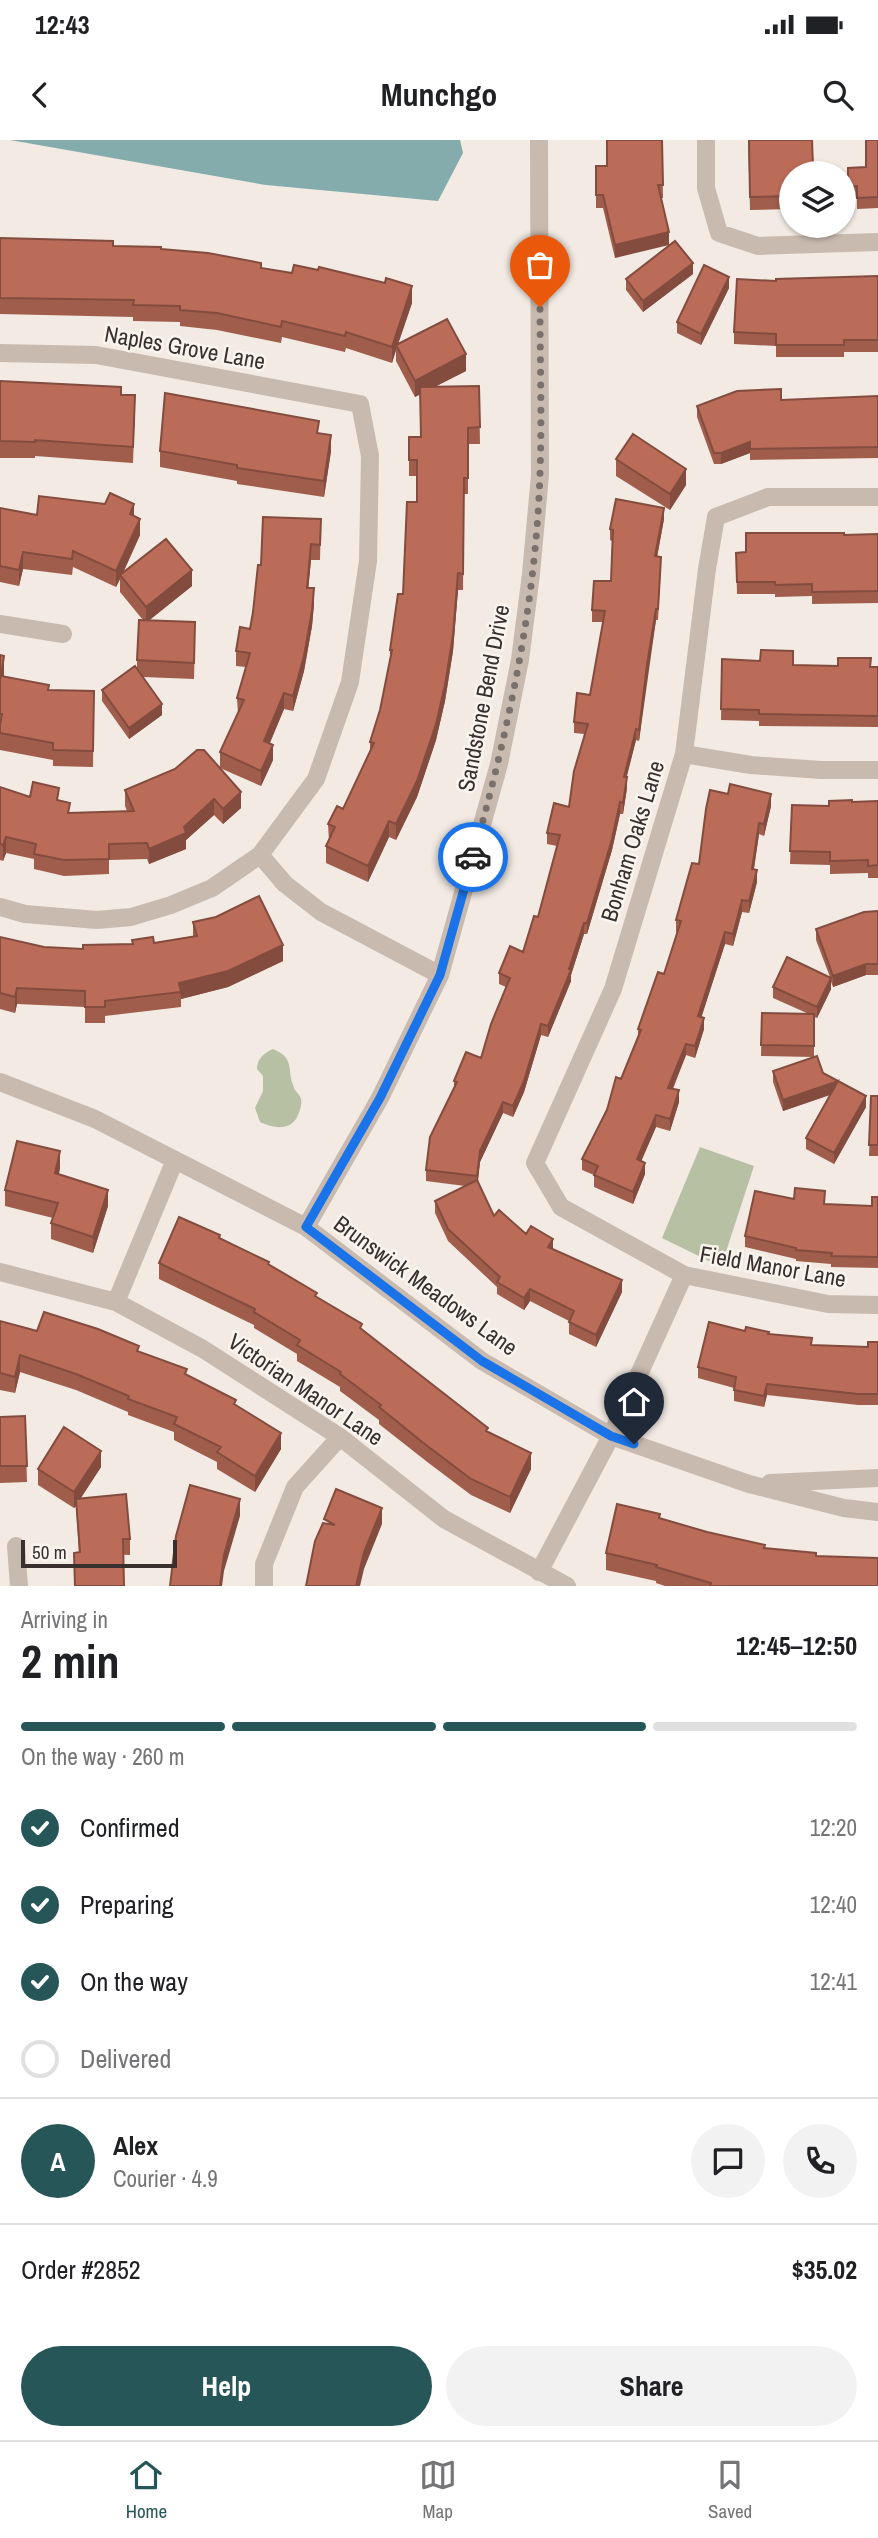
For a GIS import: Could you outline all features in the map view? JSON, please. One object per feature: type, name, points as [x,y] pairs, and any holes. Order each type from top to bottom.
[{"type":"street","name":"Sandstone Bend Drive","points":[[306,1227],[380,1098],[440,975],[499,764],[520,660],[540,475],[539,140]]},
{"type":"street","points":[[706,140],[706,188],[719,233],[758,246],[878,242]]},
{"type":"street","name":"Naples Grove Lane","points":[[0,353],[96,355],[360,404],[370,456],[368,561],[350,682],[316,779],[260,855]]},
{"type":"street","name":"Bonham Oaks Lane","points":[[535,1163],[613,989],[684,754],[706,569],[716,517],[768,497],[878,497]]},
{"type":"street","points":[[0,624],[63,634]]},
{"type":"street","points":[[684,754],[751,765],[821,770],[878,770]]},
{"type":"street","points":[[0,907],[25,915],[62,919],[131,917],[171,905],[212,888],[260,855],[285,884],[321,912],[440,975]]},
{"type":"street","name":"Brunswick Meadows Lane","points":[[0,1082],[95,1119],[306,1227],[482,1361],[611,1436],[749,1484],[844,1508],[878,1512]]},
{"type":"street","points":[[116,1303],[175,1160]]},
{"type":"street","name":"Field Manor Lane","points":[[535,1163],[561,1208],[684,1275],[828,1304],[878,1305]]},
{"type":"street","name":"Victorian Manor Lane","points":[[0,1272],[116,1303],[203,1349],[340,1437],[444,1519],[567,1586]]},
{"type":"street","points":[[539,1572],[611,1436],[684,1275]]},
{"type":"street","points":[[264,1586],[264,1564],[295,1487],[340,1437]]},
{"type":"street","name":"Brunswick Meadows Lane","points":[[749,1484],[878,1478]]},
{"type":"street","points":[[16,1546],[19,1586]]},
{"type":"green space","points":[[273,1049],[285,1056],[301,1101],[295,1120],[281,1127],[260,1122],[255,1108],[263,1091],[263,1076],[257,1069],[258,1062],[264,1054]]},
{"type":"green space","points":[[700,1147],[754,1166],[721,1267],[662,1238]]},
{"type":"water","points":[[10,140],[460,140],[463,153],[438,201],[266,185]]},
{"type":"building","points":[[607,140],[662,140],[663,185],[658,185],[669,232],[615,245],[603,195],[596,195],[596,166],[607,166]]},
{"type":"building","points":[[749,140],[812,140],[813,161],[779,161],[779,196],[750,197]]},
{"type":"building","points":[[866,140],[878,140],[878,197],[857,198],[856,168],[866,167]]},
{"type":"building","points":[[0,238],[113,241],[113,246],[161,247],[208,253],[261,263],[261,268],[292,273],[294,265],[318,270],[319,267],[385,283],[386,278],[412,286],[392,347],[346,332],[345,336],[282,321],[281,327],[217,313],[180,310],[180,306],[133,305],[134,300],[0,298]]},
{"type":"building","points":[[675,241],[693,263],[643,301],[626,279]]},
{"type":"building","points":[[704,265],[729,277],[701,334],[677,322]]},
{"type":"building","points":[[878,276],[878,340],[844,340],[844,345],[776,345],[776,334],[734,332],[737,279],[776,281]]},
{"type":"building","points":[[447,319],[466,354],[415,381],[396,345]]},
{"type":"building","points":[[0,381],[121,387],[121,395],[135,395],[133,447],[35,440],[0,441]]},
{"type":"building","points":[[479,386],[480,427],[468,428],[468,478],[464,478],[463,574],[458,573],[453,635],[436,724],[417,781],[396,824],[389,821],[368,866],[326,846],[335,827],[328,824],[337,806],[343,809],[374,743],[370,742],[380,710],[392,650],[398,594],[403,594],[407,502],[417,502],[417,460],[409,460],[409,437],[421,437],[420,387]]},
{"type":"building","points":[[781,389],[781,400],[878,396],[878,447],[750,449],[750,442],[714,453],[697,406],[737,391]]},
{"type":"building","points":[[165,393],[319,421],[317,433],[331,435],[324,481],[237,468],[237,465],[160,451]]},
{"type":"building","points":[[633,434],[686,469],[670,494],[616,459]]},
{"type":"building","points":[[110,493],[134,504],[130,514],[140,519],[116,571],[73,551],[72,559],[23,552],[19,570],[0,566],[0,508],[37,515],[39,496],[105,504]]},
{"type":"building","points":[[616,499],[664,508],[655,556],[661,557],[658,609],[647,665],[639,730],[636,729],[624,777],[627,777],[623,803],[620,802],[612,839],[587,923],[584,923],[569,969],[571,970],[548,1026],[541,1024],[524,1081],[513,1106],[503,1102],[480,1151],[477,1176],[426,1170],[430,1137],[457,1082],[454,1081],[466,1052],[481,1058],[491,1024],[510,978],[499,973],[510,946],[523,952],[534,916],[538,917],[560,835],[547,833],[554,803],[569,807],[574,771],[588,724],[574,722],[577,693],[590,695],[605,611],[592,610],[594,581],[611,581],[613,530],[610,529]]},
{"type":"building","points":[[263,517],[321,519],[320,545],[311,544],[307,588],[314,588],[304,656],[293,696],[284,693],[264,741],[273,745],[261,771],[220,752],[244,700],[237,698],[250,653],[236,651],[240,627],[250,629],[258,565],[261,565]]},
{"type":"building","points":[[746,533],[878,534],[878,591],[812,592],[812,584],[737,582],[736,553],[746,552]]},
{"type":"building","points":[[166,539],[192,570],[146,607],[120,575]]},
{"type":"building","points":[[139,620],[195,622],[194,663],[137,660]]},
{"type":"building","points":[[761,650],[793,651],[793,665],[838,666],[838,658],[871,658],[870,667],[878,667],[878,716],[759,714],[759,710],[721,709],[722,659],[760,661]]},
{"type":"building","points":[[0,655],[4,656],[1,676],[49,685],[48,690],[94,691],[93,751],[53,750],[53,743],[0,733]]},
{"type":"building","points":[[135,666],[162,704],[129,728],[102,690]]},
{"type":"building","points":[[197,750],[204,750],[241,792],[223,809],[214,799],[184,827],[186,833],[149,849],[147,843],[109,844],[109,859],[64,860],[34,854],[36,844],[6,837],[3,845],[0,844],[0,787],[30,797],[33,782],[59,788],[57,800],[70,803],[68,813],[134,811],[125,790],[175,769]]},
{"type":"building","points":[[730,784],[771,794],[764,824],[759,823],[752,869],[757,870],[749,901],[742,900],[733,934],[725,932],[698,1016],[704,1018],[695,1046],[686,1044],[668,1088],[679,1090],[670,1119],[656,1115],[637,1159],[645,1163],[633,1192],[594,1175],[598,1166],[582,1159],[607,1110],[616,1077],[621,1079],[641,1030],[638,1029],[658,972],[664,974],[681,921],[676,920],[692,863],[699,864],[710,790],[728,794]]},
{"type":"building","points":[[829,801],[878,801],[878,865],[868,866],[868,860],[830,861],[830,852],[790,851],[792,805],[829,806]]},
{"type":"building","points":[[259,896],[283,945],[228,971],[179,983],[181,992],[105,1001],[105,1007],[85,1007],[85,991],[17,988],[15,997],[0,993],[0,937],[44,947],[83,949],[83,945],[133,944],[132,940],[153,937],[154,943],[197,936],[193,922],[216,917]]},
{"type":"building","points":[[878,911],[878,964],[866,964],[833,976],[816,929],[864,912]]},
{"type":"building","points":[[787,957],[831,978],[817,1007],[773,987]]},
{"type":"building","points":[[762,1013],[814,1014],[814,1046],[761,1045]]},
{"type":"building","points":[[817,1056],[823,1073],[838,1081],[783,1100],[773,1071]]},
{"type":"building","points":[[838,1081],[866,1096],[834,1153],[806,1138]]},
{"type":"building","points":[[871,1096],[878,1096],[878,1145],[869,1145]]},
{"type":"building","points":[[17,1141],[60,1151],[55,1173],[108,1190],[93,1237],[51,1223],[58,1203],[5,1190]]},
{"type":"building","points":[[477,1180],[494,1216],[499,1210],[526,1234],[531,1226],[553,1239],[548,1247],[622,1280],[596,1335],[569,1322],[574,1311],[530,1289],[524,1298],[497,1282],[500,1277],[448,1229],[435,1201]]},
{"type":"building","points":[[795,1188],[825,1191],[824,1204],[872,1206],[872,1197],[878,1197],[878,1257],[831,1256],[832,1253],[796,1250],[745,1236],[755,1191],[794,1199]]},
{"type":"building","points":[[179,1217],[220,1235],[219,1238],[269,1262],[268,1264],[317,1293],[315,1296],[362,1324],[360,1328],[488,1428],[486,1431],[531,1453],[510,1497],[471,1479],[379,1407],[381,1405],[340,1374],[341,1372],[297,1345],[300,1340],[254,1312],[255,1309],[159,1263]]},
{"type":"building","points":[[44,1312],[98,1329],[139,1346],[137,1351],[187,1369],[185,1374],[236,1400],[234,1404],[281,1433],[255,1476],[217,1452],[221,1447],[174,1424],[177,1417],[128,1399],[129,1396],[76,1374],[20,1355],[15,1377],[0,1373],[0,1321],[37,1331]]},
{"type":"building","points":[[709,1322],[745,1331],[746,1327],[769,1332],[768,1334],[812,1338],[811,1345],[868,1347],[868,1342],[878,1342],[878,1394],[767,1384],[764,1396],[734,1390],[736,1377],[698,1367]]},
{"type":"building","points":[[25,1416],[27,1466],[0,1466],[0,1417]]},
{"type":"building","points":[[64,1427],[101,1451],[74,1492],[38,1469]]},
{"type":"building","points":[[190,1485],[240,1499],[224,1555],[220,1586],[170,1586],[176,1536]]},
{"type":"building","points":[[336,1489],[382,1508],[364,1552],[356,1586],[306,1586],[315,1541],[323,1523],[335,1525],[324,1519]]},
{"type":"building","points":[[126,1494],[130,1539],[123,1539],[124,1586],[75,1586],[74,1553],[80,1552],[76,1499]]},
{"type":"building","points":[[617,1504],[660,1514],[659,1518],[707,1532],[765,1545],[764,1548],[816,1553],[816,1556],[878,1558],[878,1586],[710,1586],[711,1583],[656,1567],[657,1565],[606,1553]]},
{"type":"way so far","points":[[473,857],[499,764],[520,660],[531,574],[540,475],[540,307]]},
{"type":"route","points":[[473,857],[440,975],[380,1098],[306,1227],[482,1361],[611,1436],[634,1444]]}]
